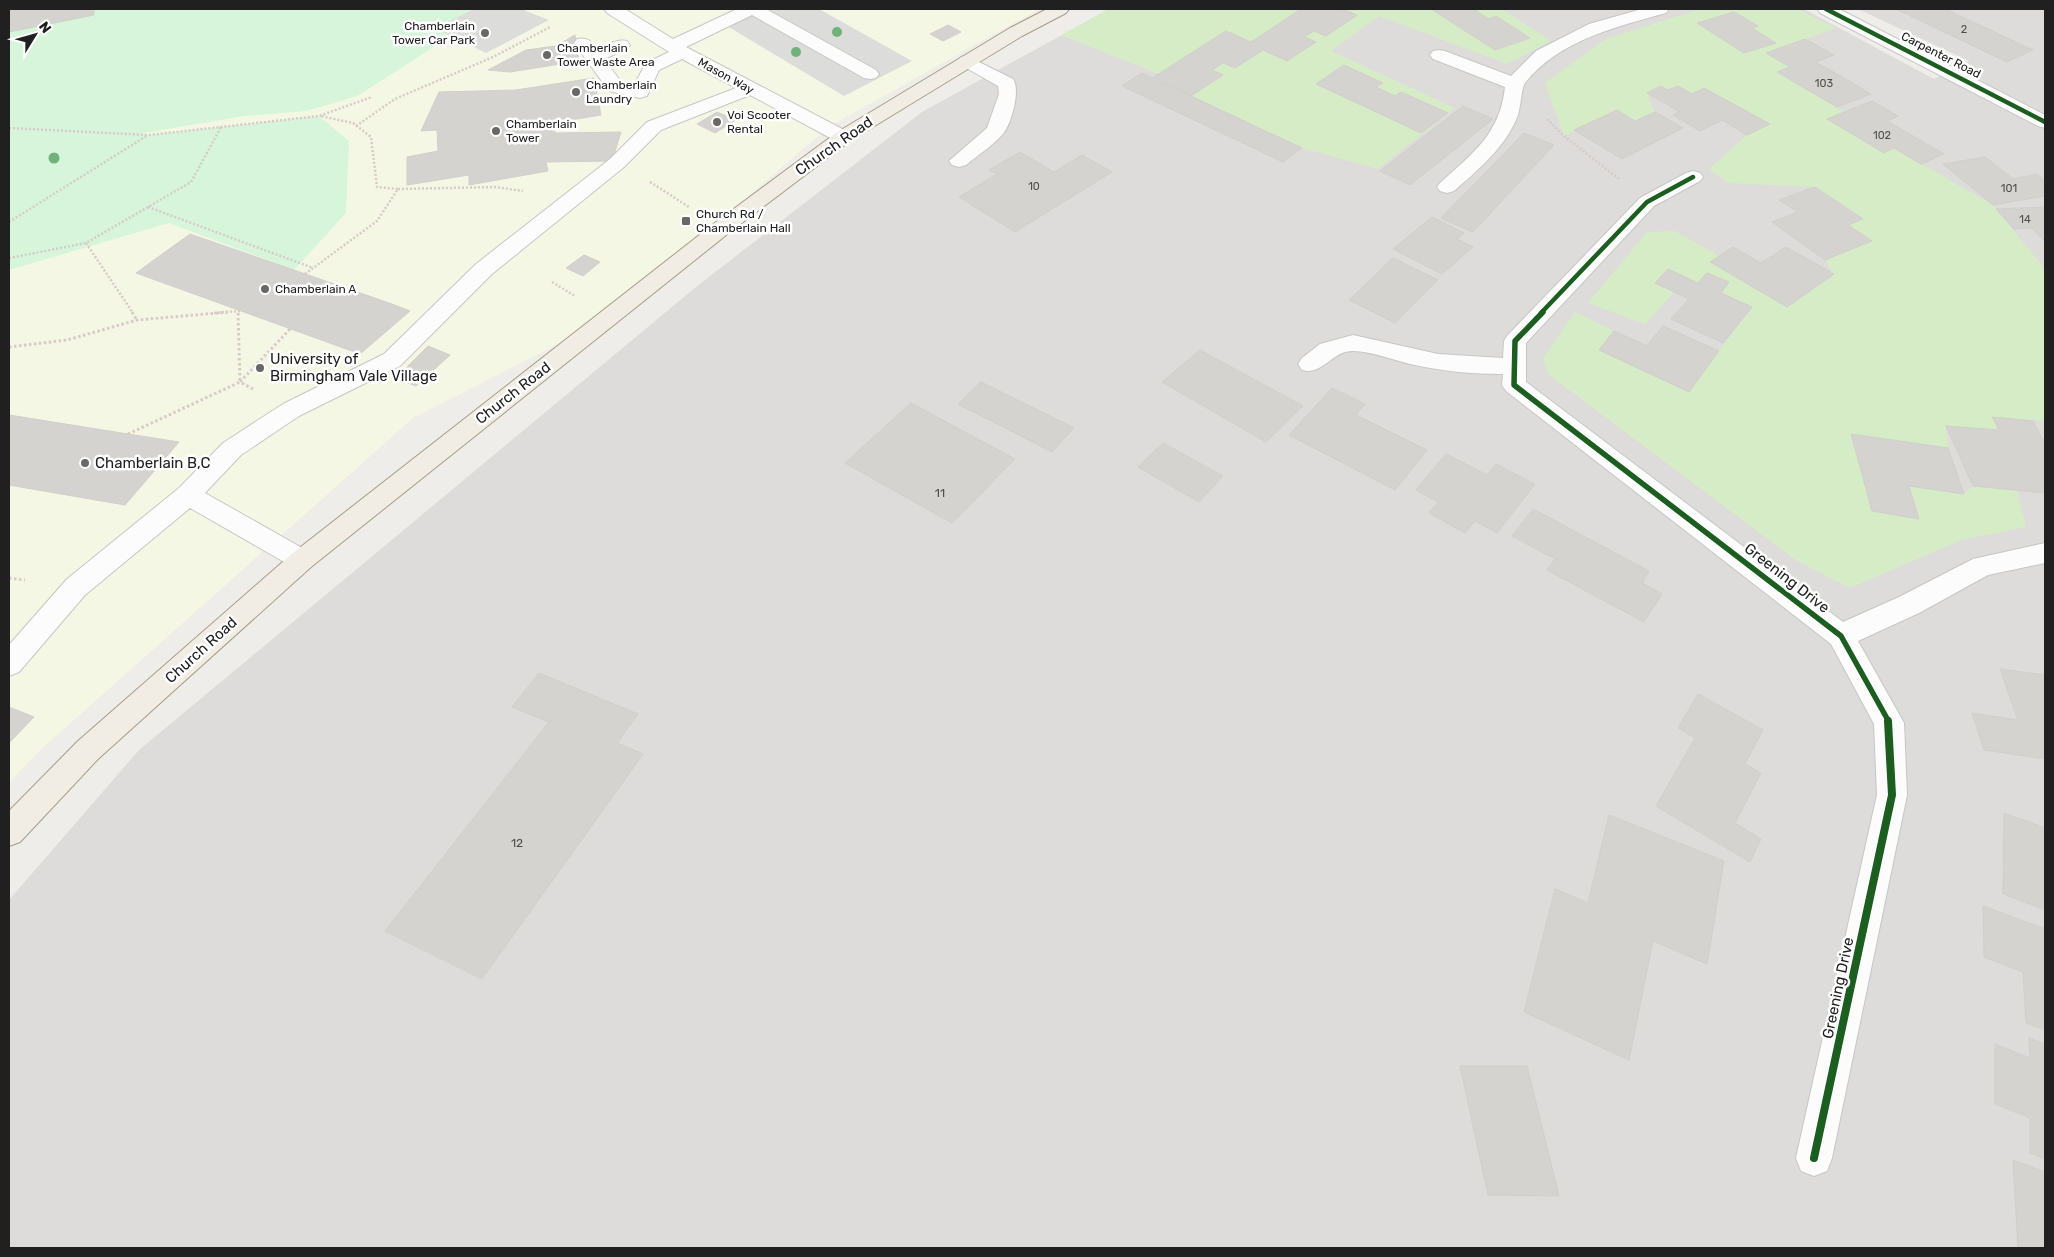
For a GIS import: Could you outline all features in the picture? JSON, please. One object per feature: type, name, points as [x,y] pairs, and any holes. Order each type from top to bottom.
[{"type":"main road","name":"Church Road","points":[[9,832],[88,750],[302,560],[723,227],[843,137],[1016,32],[1060,9]]},
{"type":"street","name":"Mason Way","points":[[613,9],[677,49],[843,137]]},
{"type":"street","points":[[592,55],[637,66],[677,49],[750,9]]},
{"type":"street","points":[[755,9],[870,74]]},
{"type":"street","points":[[1447,187],[1487,150],[1503,131],[1512,112],[1514,84],[1542,55],[1595,28],[1660,9]]},
{"type":"street","name":"Carpenter Road","points":[[1826,9],[2045,122]]},
{"type":"street","points":[[592,55],[621,45]]},
{"type":"street","points":[[592,55],[616,87],[640,92],[637,66]]},
{"type":"street","points":[[1439,55],[1514,84]]},
{"type":"street","points":[[959,161],[996,130],[1008,94],[1007,83],[967,61]]},
{"type":"street","points":[[9,664],[76,587],[188,495],[232,449],[291,410],[392,360],[484,269],[617,163],[654,126],[750,88]]},
{"type":"street","name":"Greening Drive","points":[[1693,177],[1647,202],[1515,342],[1514,385],[1841,636],[1889,723],[1892,795],[1814,1158]]},
{"type":"street","points":[[1310,364],[1328,349],[1353,343],[1438,362],[1481,366],[1515,366]]},
{"type":"street","points":[[188,495],[302,560]]},
{"type":"street","points":[[1841,636],[1909,605],[1982,566],[2045,553]]},
{"type":"path","points":[[356,126],[395,99],[493,57],[550,26]]},
{"type":"path","points":[[1514,84],[1564,136],[1647,202]]},
{"type":"path","points":[[9,128],[149,134],[320,116],[372,97]]},
{"type":"path","points":[[320,116],[356,126],[371,137],[377,187],[398,189],[494,187]]},
{"type":"path","points":[[9,258],[86,243],[191,182],[222,126]]},
{"type":"path","points":[[9,222],[149,134]]},
{"type":"path","points":[[617,163],[723,227]]},
{"type":"path","points":[[305,274],[377,221],[398,189]]},
{"type":"path","points":[[148,207],[314,268]]},
{"type":"path","points":[[86,243],[137,320]]},
{"type":"path","points":[[9,347],[66,340],[137,320],[239,312],[240,382]]},
{"type":"path","points":[[128,434],[240,382],[290,329]]},
{"type":"path","points":[[240,382],[291,410]]},
{"type":"shaded area","name":"University of Birmingham Vale Village","points":[[9,9],[1039,9],[839,121],[812,141],[609,318],[413,418],[38,752],[9,783]]},
{"type":"shaded area","name":"Chamberlain Tower Car Park","points":[[474,9],[521,9],[549,20],[486,53],[435,28]]},
{"type":"shaded area","points":[[763,9],[819,9],[912,61],[844,96],[727,26]]},
{"type":"shaded area","points":[[1109,9],[1804,9],[1934,79],[1969,61],[1858,9],[2045,9],[2045,1248],[9,1248],[9,900],[139,750],[696,287],[922,112]]},
{"type":"green space","points":[[9,9],[20,9],[18,17],[45,9],[474,9],[435,28],[451,36],[359,95],[306,111],[244,116],[139,134],[149,135],[319,116],[349,141],[346,213],[294,270],[169,223],[9,270]]},
{"type":"green space","points":[[1109,9],[1502,9],[1551,41],[1507,64],[1379,16],[1331,51],[1455,108],[1378,169],[1302,148],[1191,96],[1199,90],[1061,35]]},
{"type":"green space","points":[[1700,9],[1797,9],[1836,28],[1767,53],[1790,67],[1777,72],[1844,112],[1828,119],[1884,153],[1894,148],[1993,205],[2045,269],[2045,421],[1993,417],[1999,430],[1946,426],[1948,448],[1851,435],[1872,511],[1919,519],[1909,486],[1964,494],[1973,486],[2017,490],[2026,527],[1961,540],[1850,588],[1797,561],[1548,374],[1543,358],[1575,312],[1614,331],[1599,350],[1689,392],[1752,307],[1721,293],[1729,282],[1707,273],[1698,283],[1668,269],[1655,283],[1674,292],[1645,324],[1588,303],[1647,232],[1675,231],[1719,256],[1711,262],[1787,307],[1834,275],[1825,260],[1871,241],[1848,225],[1862,219],[1815,187],[1728,183],[1709,169],[1747,135],[1769,124],[1704,88],[1692,94],[1678,86],[1668,90],[1647,93],[1655,112],[1635,121],[1574,130],[1564,136],[1545,83],[1606,39]]},
{"type":"building","points":[[9,9],[94,9],[94,15],[9,32]]},
{"type":"building","points":[[1301,9],[1342,9],[1357,15],[1326,36],[1314,31],[1304,37],[1316,42],[1287,61],[1263,50],[1235,68],[1223,63],[1212,70],[1223,75],[1191,96],[1152,78],[1226,31],[1251,42]]},
{"type":"building","points":[[1431,9],[1479,9],[1475,10],[1489,19],[1496,16],[1530,38],[1495,50]]},
{"type":"building","points":[[1896,9],[1945,9],[2033,50],[2007,62]]},
{"type":"building","points":[[1734,12],[1758,26],[1752,28],[1776,43],[1744,53],[1697,23]]},
{"type":"building","points":[[948,25],[961,32],[943,41],[930,34]]},
{"type":"building","name":"Chamberlain Tower Waste Area","points":[[575,35],[579,61],[510,72],[488,70],[526,50],[556,46]]},
{"type":"building","points":[[1805,39],[1834,55],[1816,62],[1871,94],[1837,107],[1777,72],[1790,67],[1766,53]]},
{"type":"building","points":[[1344,65],[1383,83],[1376,87],[1395,96],[1401,92],[1448,113],[1421,133],[1316,84]]},
{"type":"building","points":[[1142,73],[1302,148],[1283,162],[1122,86]]},
{"type":"building","name":"Chamberlain Tower","points":[[594,78],[601,115],[553,123],[555,133],[621,132],[612,161],[546,162],[548,171],[469,185],[469,175],[407,185],[407,157],[438,151],[437,130],[421,131],[439,92],[516,90]]},
{"type":"building","points":[[1661,86],[1668,90],[1678,86],[1692,94],[1704,88],[1770,124],[1747,135],[1722,120],[1700,131],[1673,115],[1680,112],[1647,93]]},
{"type":"building","points":[[1872,101],[1898,116],[1887,121],[1944,154],[1921,164],[1894,148],[1884,153],[1827,119]]},
{"type":"building","points":[[1463,106],[1493,119],[1410,185],[1380,171]]},
{"type":"building","points":[[1617,110],[1635,121],[1655,112],[1683,128],[1622,159],[1574,130]]},
{"type":"building","name":"Voi Scooter Rental","points":[[717,112],[736,120],[715,133],[697,124]]},
{"type":"building","points":[[1524,133],[1554,145],[1473,232],[1441,218]]},
{"type":"building","points":[[1020,152],[1054,172],[1082,155],[1112,172],[1015,232],[959,197],[997,174],[989,170]]},
{"type":"building","points":[[1985,157],[2013,179],[2037,174],[2045,181],[2045,196],[1993,205],[1943,164]]},
{"type":"building","points":[[1815,187],[1863,219],[1848,225],[1872,241],[1825,260],[1772,222],[1798,212],[1779,200]]},
{"type":"building","points":[[2045,207],[2045,242],[2032,228],[2014,229],[1996,209]]},
{"type":"building","points":[[1432,217],[1464,233],[1457,239],[1473,247],[1442,274],[1393,249]]},
{"type":"building","name":"Chamberlain A","points":[[190,234],[410,311],[360,354],[136,273]]},
{"type":"building","points":[[1733,247],[1761,263],[1786,247],[1834,274],[1787,307],[1710,262]]},
{"type":"building","points":[[584,255],[600,262],[583,276],[566,268]]},
{"type":"building","points":[[1393,258],[1438,280],[1395,323],[1349,300]]},
{"type":"building","points":[[1668,269],[1698,283],[1707,273],[1729,282],[1721,293],[1752,307],[1723,343],[1671,319],[1689,299],[1655,283]]},
{"type":"building","points":[[1663,326],[1719,351],[1689,392],[1599,350],[1614,331],[1647,346]]},
{"type":"building","points":[[428,346],[450,355],[416,386],[396,378]]},
{"type":"building","points":[[1200,350],[1303,406],[1266,442],[1162,382]]},
{"type":"building","points":[[981,382],[1074,428],[1052,452],[958,404]]},
{"type":"building","points":[[1332,388],[1365,404],[1356,415],[1427,450],[1395,490],[1289,435]]},
{"type":"building","points":[[911,403],[1015,459],[952,523],[845,463]]},
{"type":"building","name":"Chamberlain B,C","points":[[9,415],[179,442],[125,505],[9,485]]},
{"type":"building","points":[[1992,417],[2033,421],[2045,444],[2045,493],[1973,486],[1946,426],[1999,430]]},
{"type":"building","points":[[1851,434],[1948,448],[1964,494],[1909,486],[1919,519],[1872,511]]},
{"type":"building","points":[[1163,443],[1223,476],[1199,502],[1138,467]]},
{"type":"building","points":[[1446,454],[1487,475],[1496,464],[1535,484],[1497,533],[1475,521],[1465,533],[1429,513],[1438,502],[1416,490]]},
{"type":"building","points":[[1533,509],[1649,571],[1642,583],[1662,594],[1644,622],[1547,570],[1555,559],[1512,536]]},
{"type":"building","points":[[2000,669],[2045,675],[2045,759],[1984,750],[1972,713],[2018,720]]},
{"type":"building","points":[[539,673],[638,714],[617,743],[643,754],[482,979],[385,931],[549,722],[512,707]]},
{"type":"building","points":[[1698,694],[1763,730],[1745,764],[1761,773],[1735,823],[1761,839],[1750,862],[1656,806],[1695,738],[1678,728]]},
{"type":"building","points":[[9,707],[34,717],[9,743]]},
{"type":"building","points":[[2004,813],[2045,828],[2045,910],[2003,894]]},
{"type":"building","points":[[1609,815],[1724,861],[1707,964],[1653,941],[1629,1060],[1524,1012],[1555,889],[1588,903]]},
{"type":"building","points":[[1983,906],[2045,929],[2045,1030],[2026,1023],[2023,972],[1984,957]]},
{"type":"building","points":[[2029,1038],[2045,1044],[2045,1159],[2030,1153],[2030,1118],[1995,1104],[1995,1044],[2030,1058]]},
{"type":"building","points":[[1460,1066],[1527,1066],[1559,1196],[1488,1195]]},
{"type":"building","points":[[2013,1160],[2045,1172],[2045,1248],[2018,1248]]},
{"type":"cycle path","points":[[1826,9],[2045,122]]},
{"type":"cycle path","points":[[1693,177],[1647,202],[1515,341],[1514,385],[1841,636],[1889,723],[1892,795],[1814,1158]]},
{"type":"place","name":"Chamberlain Tower Car Park","points":[[485,33]]},
{"type":"place","name":"Chamberlain Tower Waste Area","points":[[547,55]]},
{"type":"place","name":"Chamberlain Laundry","points":[[576,92]]},
{"type":"place","name":"Voi Scooter Rental","points":[[717,122]]},
{"type":"place","name":"Chamberlain Tower","points":[[496,131]]},
{"type":"place","name":"Church Rd / Chamberlain Hall","points":[[686,221]]},
{"type":"place","name":"Chamberlain A","points":[[265,289]]},
{"type":"place","name":"University of Birmingham Vale Village","points":[[260,368]]},
{"type":"place","name":"Chamberlain B,C","points":[[85,463]]}]
